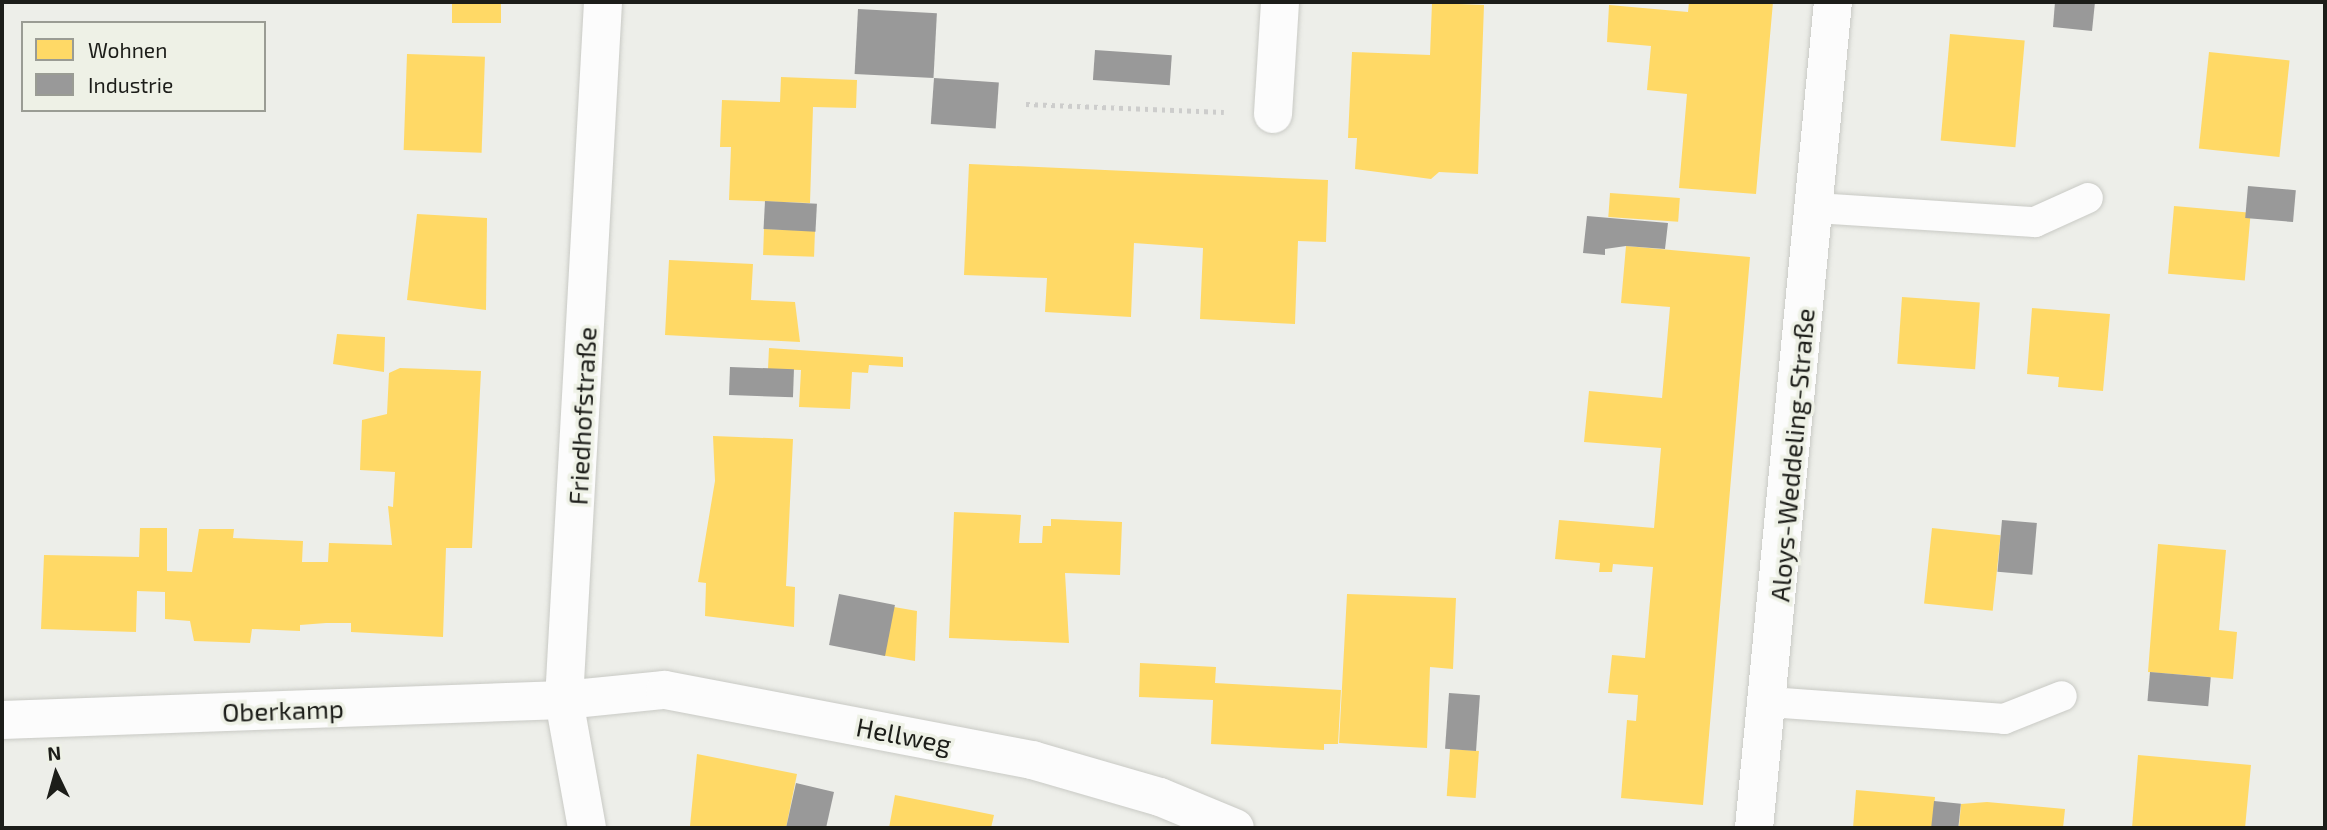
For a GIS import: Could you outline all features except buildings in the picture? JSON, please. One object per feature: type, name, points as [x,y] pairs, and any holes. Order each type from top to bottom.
[{"type":"street","name":"Friedhofstraße","points":[[587,828],[564,700],[603,2]]},
{"type":"street","points":[[1273,114],[1280,2]]},
{"type":"street","name":"Aloys-Weddeling-Straße","points":[[1754,828],[1769,702],[1833,2]]},
{"type":"street","name":"Hellweg","points":[[564,700],[665,690],[913,736],[1032,760],[1160,797],[1236,828]]},
{"type":"street","name":"Oberkamp","points":[[2,720],[564,700]]},
{"type":"lane","points":[[1816,208],[2035,222],[2088,198]]},
{"type":"lane","points":[[1769,702],[2004,719],[2062,696]]},
{"type":"path","points":[[1026,104],[1273,114]]}]
